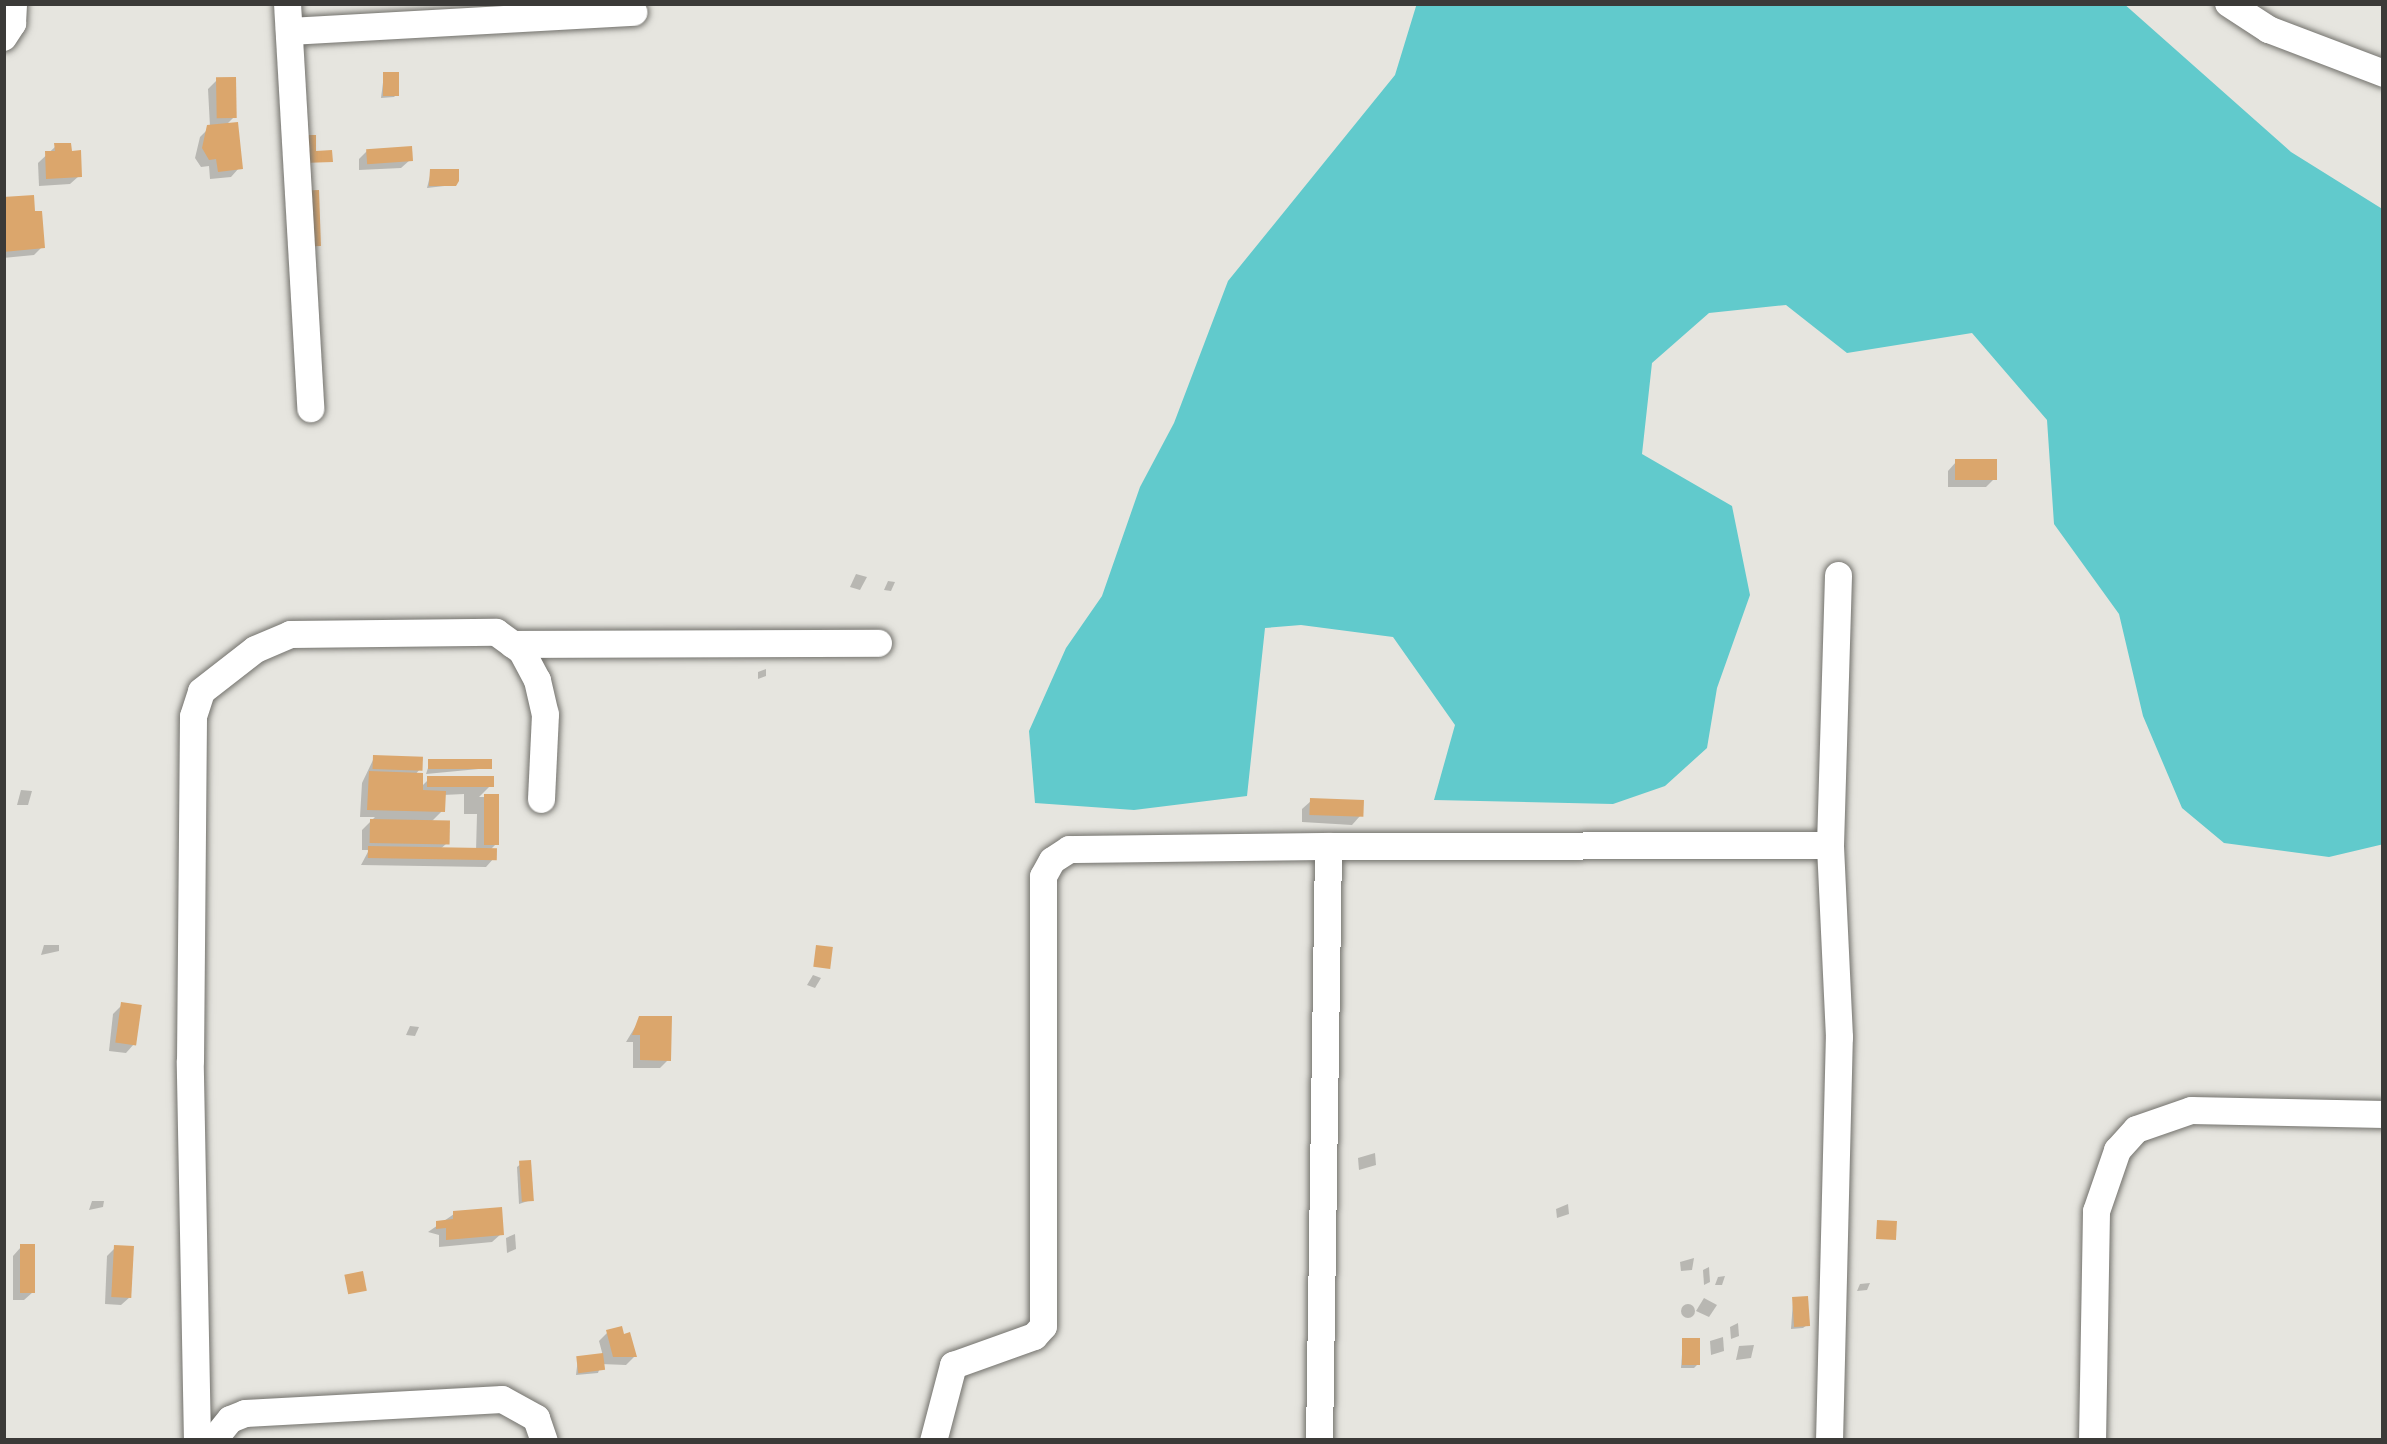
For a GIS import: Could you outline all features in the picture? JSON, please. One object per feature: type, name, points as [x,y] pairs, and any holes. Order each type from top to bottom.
[{"type":"street","points":[[3,37],[12,23],[13,3]]},
{"type":"street","points":[[2228,3],[2268,29],[2384,73]]},
{"type":"street","points":[[310,408],[288,17],[633,12]]},
{"type":"street","points":[[1829,1441],[1839,1037],[1830,845],[1838,575]]},
{"type":"street","points":[[197,1441],[190,1061],[193,716],[201,691],[255,649],[290,634],[496,632],[512,644],[536,680],[545,714],[541,799]]},
{"type":"street","points":[[512,644],[878,643]]},
{"type":"street","points":[[933,1441],[953,1365],[1034,1336],[1043,1326],[1043,876],[1052,860],[1069,849],[1830,845]]},
{"type":"street","points":[[1319,1441],[1328,846]]},
{"type":"street","points":[[2092,1441],[2096,1210],[2106,1170],[2126,1139],[2159,1118],[2191,1110],[2384,1114]]},
{"type":"street","points":[[212,1441],[230,1419],[245,1413],[502,1399],[536,1418],[544,1441]]},
{"type":"water","points":[[1417,3],[2123,3],[2291,152],[2384,210],[2384,844],[2329,857],[2224,843],[2182,808],[2143,716],[2119,614],[2054,524],[2047,420],[1972,333],[1847,353],[1786,305],[1709,313],[1652,363],[1642,454],[1732,506],[1750,595],[1717,688],[1707,748],[1665,786],[1613,804],[1434,800],[1455,725],[1393,637],[1301,625],[1265,628],[1247,796],[1134,810],[1035,803],[1029,731],[1066,648],[1102,596],[1140,487],[1174,423],[1228,281],[1395,75]]},
{"type":"building","points":[[383,72],[399,72],[399,96],[383,96]]},
{"type":"building","points":[[216,77],[236,77],[237,118],[217,118]]},
{"type":"building","points":[[238,122],[243,169],[218,172],[216,159],[209,160],[202,148],[207,125]]},
{"type":"building","points":[[301,135],[316,135],[316,151],[332,150],[333,162],[302,163]]},
{"type":"building","points":[[54,143],[71,143],[72,151],[81,150],[82,177],[46,179],[45,151],[55,151]]},
{"type":"building","points":[[412,146],[413,161],[367,164],[366,149]]},
{"type":"building","points":[[430,169],[459,169],[459,181],[456,186],[429,186]]},
{"type":"building","points":[[319,190],[321,246],[306,246],[304,191]]},
{"type":"building","points":[[34,195],[35,211],[42,211],[45,248],[3,252],[3,197]]},
{"type":"building","points":[[1955,459],[1997,459],[1997,480],[1955,480]]},
{"type":"building","points":[[373,755],[423,757],[422,771],[373,769]]},
{"type":"building","points":[[428,759],[492,759],[492,769],[428,769]]},
{"type":"building","points":[[369,771],[423,773],[423,790],[446,791],[445,812],[367,810]]},
{"type":"building","points":[[427,776],[494,776],[494,787],[427,787]]},
{"type":"building","points":[[484,794],[499,794],[499,845],[484,845]]},
{"type":"building","points":[[1310,798],[1364,800],[1363,817],[1309,815]]},
{"type":"building","points":[[370,819],[450,820],[450,844],[370,843]]},
{"type":"building","points":[[368,846],[497,848],[497,860],[368,858]]},
{"type":"building","points":[[816,945],[833,947],[830,969],[813,967]]},
{"type":"building","points":[[121,1002],[142,1005],[136,1046],[115,1043]]},
{"type":"building","points":[[639,1016],[672,1016],[671,1061],[640,1060],[640,1035],[632,1035]]},
{"type":"building","points":[[531,1160],[534,1201],[522,1202],[519,1161]]},
{"type":"building","points":[[502,1207],[504,1235],[446,1240],[446,1228],[436,1229],[436,1221],[453,1219],[453,1211]]},
{"type":"building","points":[[1877,1220],[1897,1221],[1896,1240],[1876,1239]]},
{"type":"building","points":[[20,1244],[35,1244],[35,1293],[20,1293]]},
{"type":"building","points":[[114,1245],[134,1246],[131,1298],[111,1297]]},
{"type":"building","points":[[363,1271],[367,1291],[348,1294],[344,1275]]},
{"type":"building","points":[[1808,1296],[1810,1326],[1794,1327],[1792,1297]]},
{"type":"building","points":[[622,1326],[624,1334],[630,1332],[637,1357],[613,1357],[606,1330]]},
{"type":"building","points":[[1682,1338],[1700,1338],[1700,1365],[1682,1365]]},
{"type":"building","points":[[603,1353],[605,1370],[578,1373],[576,1356]]}]
